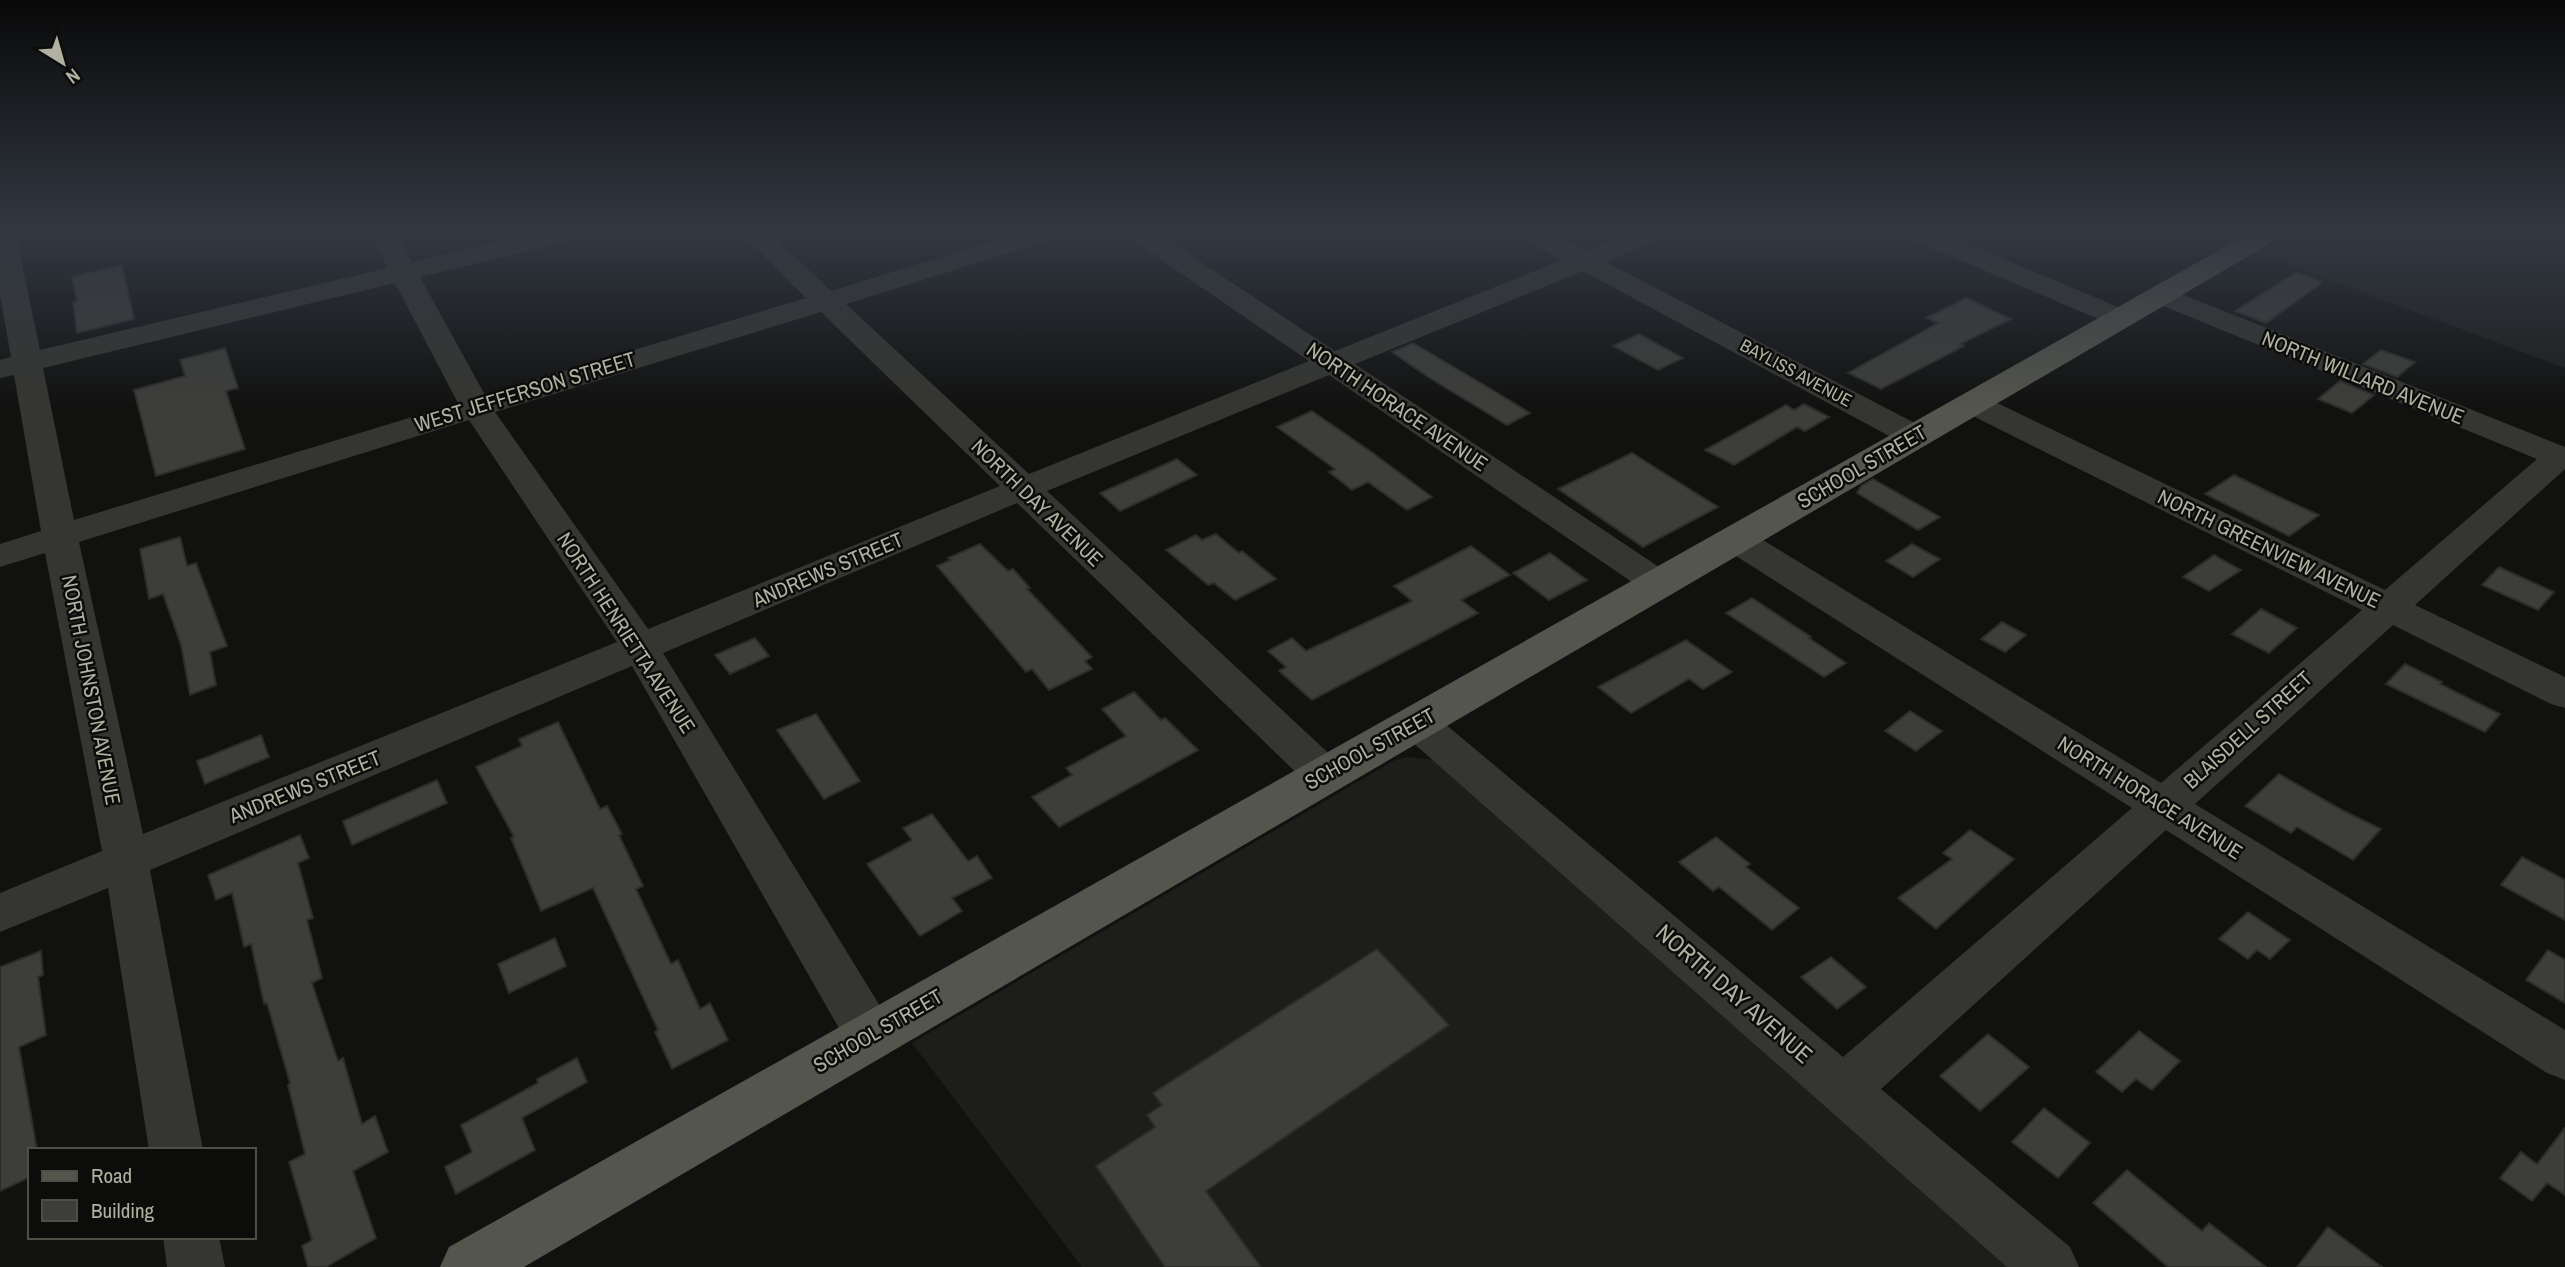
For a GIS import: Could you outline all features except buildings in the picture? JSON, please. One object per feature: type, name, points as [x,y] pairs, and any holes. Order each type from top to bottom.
[{"type":"main road","name":"SCHOOL STREET","points":[[468,1267],[2169,290]]},
{"type":"street","name":"NORTH JOHNSTON AVENUE","points":[[7,290],[14,366],[60,537],[126,860],[176,1148]]},
{"type":"street","points":[[14,366],[332,290]]},
{"type":"street","name":"NORTH HENRIETTA AVENUE","points":[[413,290],[475,406],[641,648],[870,1035]]},
{"type":"street","name":"NORTH DAY AVENUE","points":[[815,290],[1021,489],[1324,774]]},
{"type":"street","name":"WEST JEFFERSON STREET","points":[[0,556],[475,406],[865,290]]},
{"type":"street","name":"NORTH HORACE AVENUE","points":[[1224,290],[1657,583]]},
{"type":"street","name":"ANDREWS STREET","points":[[0,913],[1021,489],[1512,290]]},
{"type":"street","name":"BAYLISS AVENUE","points":[[1642,290],[1916,437]]},
{"type":"street","points":[[2055,290],[2120,318]]},
{"type":"street","name":"NORTH WILLARD AVENUE","points":[[2161,295],[2562,458]]},
{"type":"street","name":"NORTH GREENVIEW AVENUE","points":[[1974,404],[2565,694]]},
{"type":"street","name":"BLAISDELL STREET","points":[[1844,1089],[2386,607],[2562,458]]},
{"type":"street","name":"NORTH HORACE AVENUE","points":[[1735,539],[2565,1057]]},
{"type":"street","name":"NORTH DAY AVENUE","points":[[1417,723],[2050,1267]]},
{"type":"street","points":[[191,1239],[197,1267]]},
{"type":"shaded area","points":[[2357,290],[2565,290],[2565,368]]},
{"type":"shaded area","points":[[1408,757],[1434,760],[2015,1267],[1082,1267],[912,1043],[1395,760]]}]
